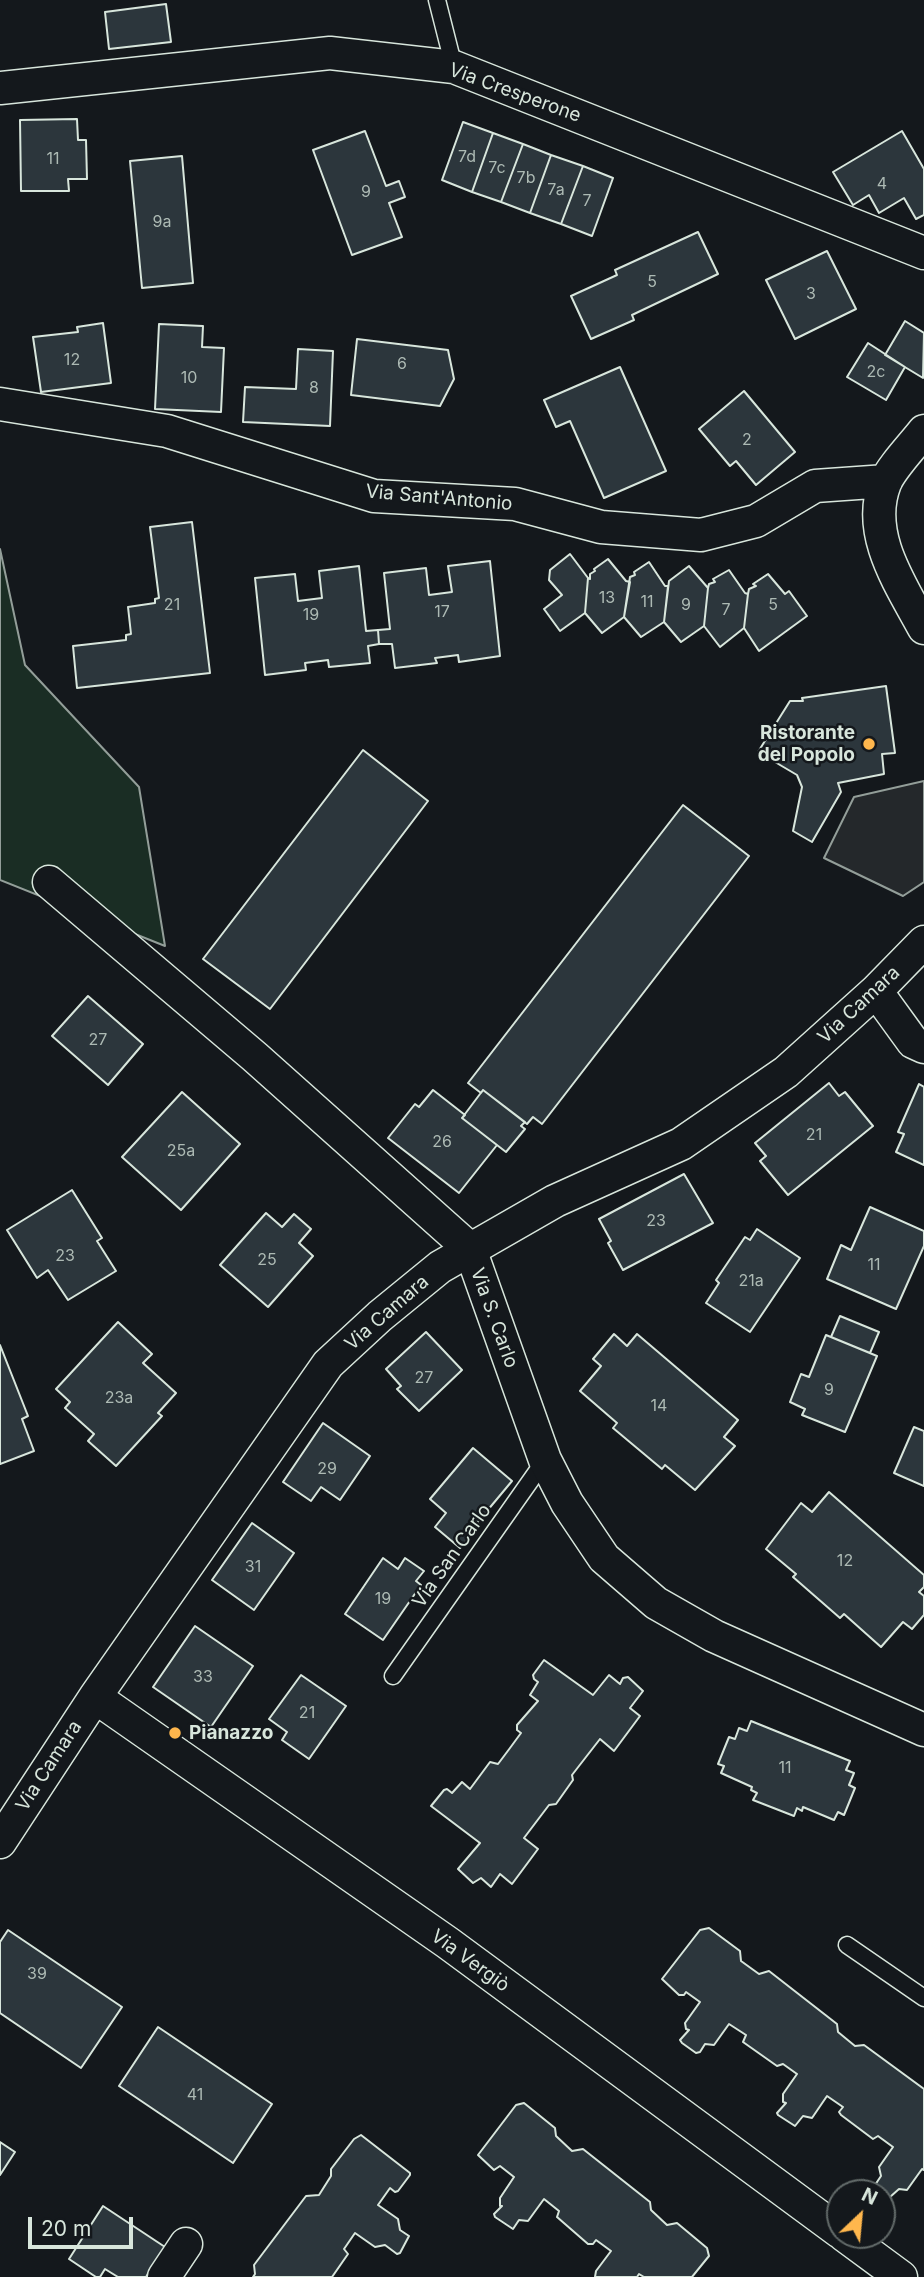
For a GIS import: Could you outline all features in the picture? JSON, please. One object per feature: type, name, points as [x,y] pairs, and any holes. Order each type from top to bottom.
[{"type":"street","name":"Via Cresperone","points":[[0,88],[330,53],[454,67],[924,253]]},
{"type":"street","name":"Via Sant'Antonio","points":[[0,404],[167,431],[374,496],[515,505],[600,527],[701,535],[756,521],[815,486],[886,481]]},
{"type":"street","points":[[924,431],[886,481],[880,509],[881,537],[894,574],[924,628]]},
{"type":"street","name":"Via S. Carlo","points":[[49,883],[255,1058],[470,1250],[545,1460],[567,1503],[604,1558],[656,1603],[726,1641],[924,1730]]},
{"type":"street","name":"Via Camara","points":[[0,1842],[95,1696],[328,1364],[380,1316],[440,1267],[555,1201],[681,1144],[786,1072],[876,992],[924,942]]},
{"type":"street","points":[[876,992],[914,1042],[924,1046]]},
{"type":"street","name":"Via Vergiò","points":[[95,1696],[448,1943],[826,2222]]},
{"type":"street","points":[[164,2277],[186,2244]]},
{"type":"street","name":"Via Vergiò","points":[[863,2249],[901,2277]]},
{"type":"lane","points":[[437,0],[454,67]]},
{"type":"lane","name":"Via San Carlo","points":[[393,1676],[545,1460]]},
{"type":"lane","points":[[847,1945],[924,1998]]},
{"type":"green space","points":[[0,549],[25,665],[139,787],[165,946],[0,880]]},
{"type":"shaded area","points":[[924,781],[924,882],[903,896],[824,858],[854,797]]},
{"type":"building","points":[[166,4],[171,42],[109,49],[105,12]]},
{"type":"building","points":[[77,119],[78,140],[86,140],[87,179],[68,179],[69,191],[21,191],[20,120]]},
{"type":"building","points":[[463,122],[493,133],[472,192],[442,180]]},
{"type":"building","points":[[365,131],[386,186],[399,181],[405,197],[389,203],[402,237],[352,255],[313,150]]},
{"type":"building","points":[[902,131],[924,169],[924,215],[916,219],[904,198],[879,213],[869,195],[853,205],[833,172]]},
{"type":"building","points":[[493,133],[523,144],[501,202],[472,192]]},
{"type":"building","points":[[523,144],[551,155],[530,213],[501,202]]},
{"type":"building","points":[[551,155],[583,166],[561,224],[530,213]]},
{"type":"building","points":[[182,156],[193,283],[142,288],[130,161]]},
{"type":"building","points":[[583,166],[613,178],[592,236],[561,224]]},
{"type":"building","points":[[698,232],[718,274],[632,315],[634,320],[591,339],[571,296],[617,275],[615,270]]},
{"type":"building","points":[[827,251],[856,309],[795,339],[766,280]]},
{"type":"building","points":[[905,321],[924,333],[923,378],[885,355]]},
{"type":"building","points":[[103,323],[111,383],[41,392],[33,337],[78,332],[77,327]]},
{"type":"building","points":[[159,324],[203,326],[202,347],[224,348],[221,412],[155,409]]},
{"type":"building","points":[[357,339],[448,350],[454,379],[440,406],[351,395]]},
{"type":"building","points":[[868,343],[905,367],[886,400],[847,377]]},
{"type":"building","points":[[298,349],[333,351],[330,426],[243,422],[245,387],[296,389]]},
{"type":"building","points":[[620,367],[666,471],[604,498],[570,421],[556,427],[544,400]]},
{"type":"building","points":[[744,391],[795,452],[756,485],[736,461],[730,466],[699,429]]},
{"type":"building","points":[[192,522],[210,673],[77,688],[73,646],[126,640],[126,635],[131,634],[128,607],[155,603],[155,599],[159,598],[150,527]]},
{"type":"building","points":[[570,554],[588,578],[585,613],[560,631],[544,609],[562,595],[549,580],[550,570]]},
{"type":"building","points":[[608,559],[626,581],[630,582],[624,617],[602,633],[585,613],[588,578],[590,579],[594,569]]},
{"type":"building","points":[[490,561],[500,656],[459,662],[458,655],[435,658],[437,663],[395,668],[392,644],[379,644],[378,630],[390,629],[384,573],[426,568],[429,595],[452,592],[448,566]]},
{"type":"building","points":[[649,562],[665,586],[668,586],[664,622],[641,637],[624,617],[630,577]]},
{"type":"building","points":[[359,566],[366,631],[378,630],[379,644],[368,646],[370,663],[329,667],[328,660],[305,663],[306,670],[265,675],[255,578],[295,574],[298,601],[322,598],[319,571]]},
{"type":"building","points":[[689,566],[708,588],[704,626],[681,642],[664,622],[669,581]]},
{"type":"building","points":[[729,570],[748,594],[744,628],[720,647],[704,626],[708,588],[709,584],[715,582],[713,579]]},
{"type":"building","points":[[768,574],[785,594],[789,591],[807,616],[759,651],[744,628],[749,589]]},
{"type":"building","points":[[886,686],[895,753],[882,754],[884,774],[838,783],[841,792],[812,842],[793,831],[802,787],[797,775],[758,752],[790,701]]},
{"type":"building","points":[[363,750],[428,801],[270,1009],[203,959]]},
{"type":"building","points":[[683,805],[749,856],[542,1124],[533,1117],[527,1124],[483,1090],[481,1093],[468,1083]]},
{"type":"building","points":[[88,996],[143,1044],[108,1085],[52,1036]]},
{"type":"building","points":[[829,1083],[839,1096],[845,1092],[873,1126],[788,1195],[760,1161],[766,1156],[755,1143]]},
{"type":"building","points":[[919,1084],[924,1087],[924,1165],[896,1152],[904,1134],[898,1132]]},
{"type":"building","points":[[433,1090],[465,1115],[462,1118],[497,1145],[459,1193],[388,1138],[415,1104],[419,1107]]},
{"type":"building","points":[[483,1090],[525,1122],[521,1126],[525,1129],[506,1152],[462,1118]]},
{"type":"building","points":[[182,1092],[240,1144],[181,1210],[122,1157]]},
{"type":"building","points":[[684,1174],[713,1223],[623,1270],[599,1219]]},
{"type":"building","points":[[72,1190],[102,1238],[97,1241],[116,1271],[68,1300],[48,1270],[37,1278],[7,1230]]},
{"type":"building","points":[[870,1207],[924,1231],[924,1246],[896,1309],[827,1279],[841,1245],[851,1250]]},
{"type":"building","points":[[266,1213],[282,1227],[294,1214],[311,1229],[299,1243],[313,1256],[268,1307],[220,1265]]},
{"type":"building","points":[[757,1229],[800,1258],[750,1332],[706,1303],[719,1283],[716,1280],[745,1237],[750,1240]]},
{"type":"building","points":[[840,1316],[879,1332],[870,1353],[831,1337]]},
{"type":"building","points":[[118,1322],[152,1354],[143,1363],[176,1393],[158,1413],[162,1416],[116,1466],[88,1441],[94,1434],[65,1408],[70,1402],[56,1389]]},
{"type":"building","points":[[426,1332],[462,1370],[419,1411],[397,1389],[401,1386],[386,1369]]},
{"type":"building","points":[[614,1334],[627,1346],[637,1334],[738,1420],[724,1437],[735,1446],[695,1490],[665,1465],[662,1469],[613,1428],[617,1423],[580,1391],[601,1366],[593,1359]]},
{"type":"building","points":[[826,1335],[877,1356],[845,1432],[802,1415],[805,1409],[790,1402],[801,1374],[809,1377]]},
{"type":"building","points":[[0,1345],[28,1416],[22,1419],[34,1451],[0,1464]]},
{"type":"building","points":[[323,1423],[370,1456],[340,1500],[321,1487],[311,1501],[283,1482]]},
{"type":"building","points":[[914,1427],[924,1431],[924,1486],[894,1473]]},
{"type":"building","points":[[473,1448],[512,1481],[460,1548],[435,1527],[446,1513],[430,1499]]},
{"type":"building","points":[[829,1492],[924,1575],[924,1587],[919,1592],[924,1596],[924,1615],[912,1629],[903,1622],[881,1647],[844,1614],[840,1618],[793,1577],[796,1574],[766,1549],[801,1503],[812,1512]]},
{"type":"building","points":[[252,1523],[294,1553],[254,1610],[212,1580]]},
{"type":"building","points":[[383,1558],[398,1569],[405,1558],[424,1571],[416,1581],[421,1585],[383,1640],[345,1614]]},
{"type":"building","points":[[195,1626],[253,1666],[211,1727],[153,1687]]},
{"type":"building","points":[[544,1660],[593,1695],[609,1675],[620,1684],[623,1678],[628,1677],[643,1691],[630,1708],[640,1716],[614,1751],[600,1739],[572,1775],[573,1780],[556,1804],[549,1805],[524,1838],[538,1849],[512,1884],[500,1874],[491,1887],[481,1878],[473,1883],[458,1869],[480,1843],[431,1806],[444,1790],[452,1793],[462,1782],[470,1789],[490,1762],[498,1764],[521,1733],[517,1730],[517,1725],[538,1701],[530,1695],[538,1682],[533,1675]]},
{"type":"building","points":[[301,1675],[346,1706],[309,1759],[282,1740],[287,1732],[269,1719]]},
{"type":"building","points":[[751,1721],[850,1761],[846,1770],[854,1773],[849,1785],[855,1788],[844,1815],[838,1812],[834,1820],[803,1807],[802,1811],[797,1808],[794,1816],[753,1800],[757,1793],[751,1790],[752,1787],[721,1773],[724,1766],[718,1764],[729,1737],[735,1739],[739,1728],[747,1731]]},
{"type":"building","points":[[709,1928],[740,1951],[741,1961],[759,1974],[769,1971],[837,2024],[838,2032],[855,2046],[864,2045],[924,2089],[924,2170],[922,2169],[907,2190],[899,2189],[896,2192],[896,2179],[879,2179],[879,2167],[893,2147],[878,2136],[873,2139],[841,2115],[839,2112],[843,2107],[827,2096],[812,2118],[803,2116],[795,2126],[778,2115],[786,2103],[783,2102],[783,2094],[797,2074],[783,2064],[777,2066],[743,2042],[746,2035],[729,2024],[714,2045],[705,2044],[700,2052],[696,2053],[682,2043],[680,2040],[689,2030],[686,2029],[685,2023],[700,2002],[686,1992],[679,1995],[662,1979],[700,1930]]},
{"type":"building","points":[[8,1930],[122,2007],[81,2068],[0,2013],[0,1942]]},
{"type":"building","points":[[158,2027],[272,2104],[233,2163],[119,2086]]},
{"type":"building","points":[[524,2103],[555,2128],[556,2136],[572,2151],[583,2149],[650,2202],[651,2210],[667,2225],[677,2223],[707,2248],[709,2256],[692,2277],[644,2277],[639,2274],[637,2277],[595,2277],[596,2271],[611,2251],[596,2240],[593,2244],[588,2244],[557,2217],[559,2211],[544,2199],[528,2221],[519,2220],[513,2229],[495,2217],[494,2214],[502,2206],[500,2198],[514,2177],[500,2166],[494,2170],[478,2155],[516,2105]]},
{"type":"building","points":[[361,2135],[410,2173],[398,2191],[390,2188],[378,2205],[398,2219],[400,2230],[409,2236],[400,2253],[397,2254],[385,2245],[375,2247],[355,2233],[344,2249],[348,2254],[332,2277],[253,2277],[254,2265],[306,2196],[319,2195],[331,2176],[331,2169],[354,2139]]},
{"type":"building","points":[[0,2142],[15,2152],[0,2175]]},
{"type":"building","points":[[103,2206],[165,2247],[146,2277],[118,2277],[105,2269],[100,2277],[96,2277],[69,2259]]},
{"type":"place","name":"Ristorante del Popolo","points":[[869,744]]},
{"type":"place","name":"Pianazzo","points":[[175,1733]]}]
